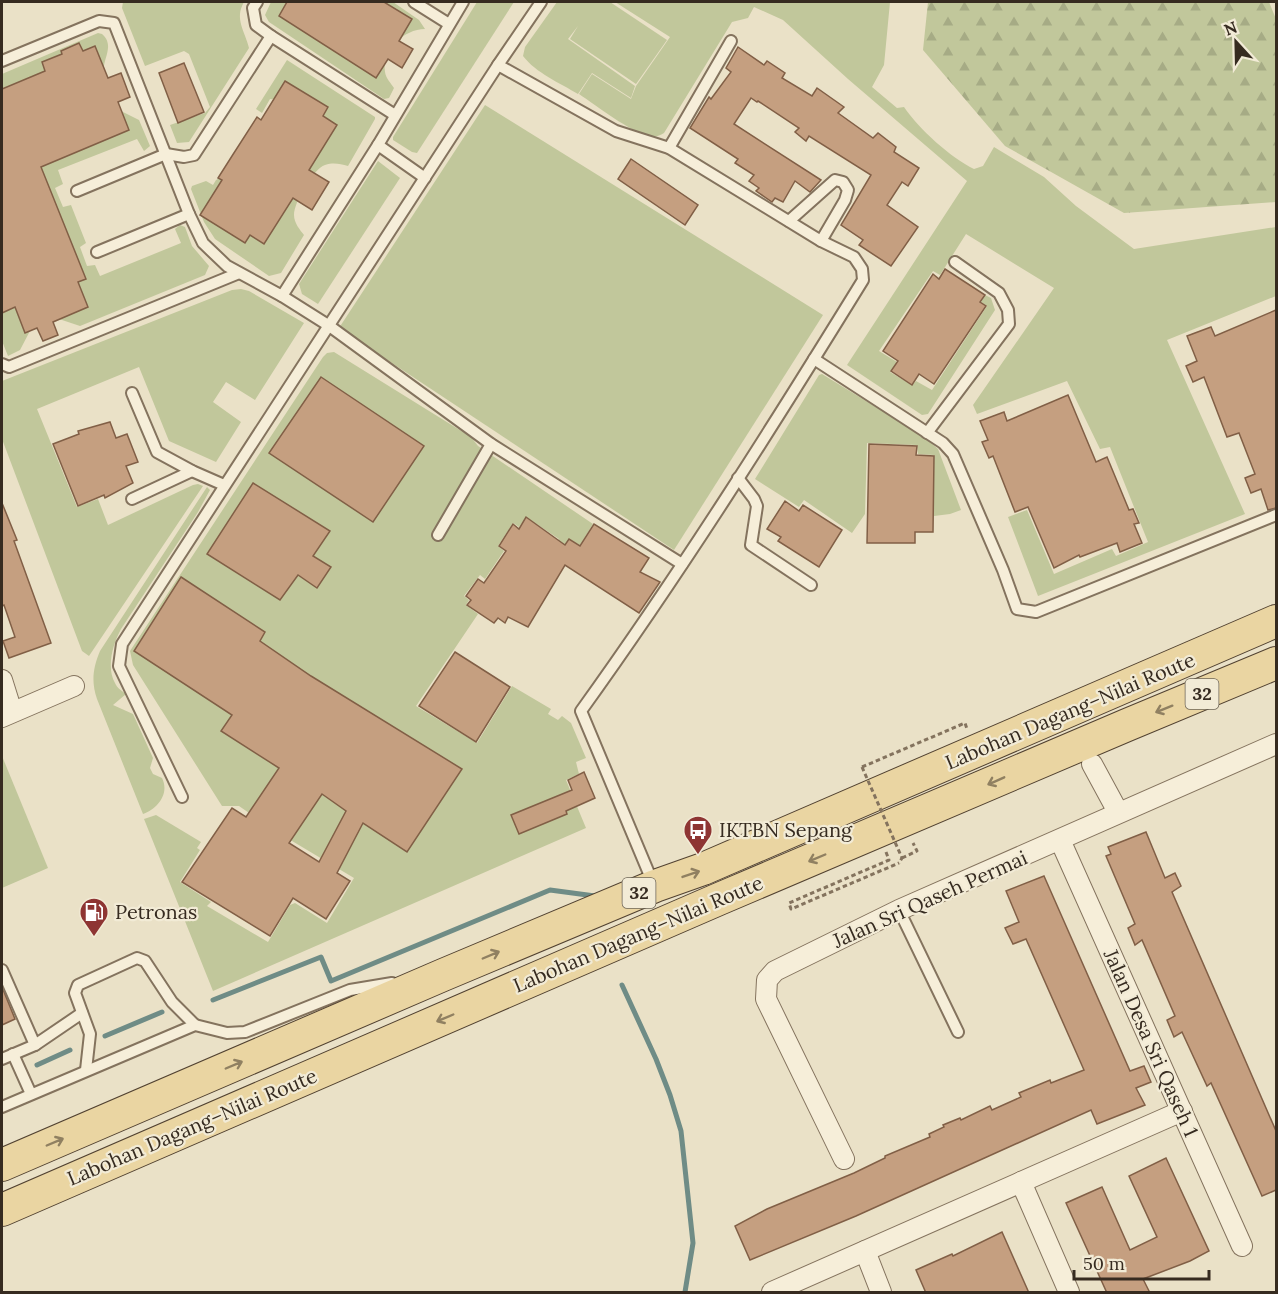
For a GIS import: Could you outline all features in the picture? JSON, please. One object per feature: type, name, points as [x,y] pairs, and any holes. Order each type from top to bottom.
[{"type":"main road","name":"Labohan Dagang–Nilai Route","points":[[2,1165],[443,975],[655,886],[703,869],[1276,621]]},
{"type":"main road","name":"Labohan Dagang–Nilai Route","points":[[2,1210],[1127,724],[1276,663]]},
{"type":"main road","points":[[1032,765],[1060,760],[1092,764],[1127,724]]},
{"type":"street","points":[[2,680],[7,714],[74,686]]},
{"type":"street","name":"Jalan Sri Qaseh Permai","points":[[844,1159],[766,999],[767,980],[775,971],[898,910],[1276,744]]},
{"type":"street","points":[[1092,764],[1118,812]]},
{"type":"street","name":"Jalan Desa Sri Qaseh 1","points":[[1060,840],[1242,1246]]},
{"type":"street","points":[[772,1293],[1182,1111]]},
{"type":"street","points":[[1020,1182],[1069,1293]]},
{"type":"street","points":[[865,1251],[881,1293]]},
{"type":"lane","points":[[257,2],[253,8],[256,25],[395,115]]},
{"type":"lane","points":[[414,2],[449,24]]},
{"type":"lane","points":[[282,296],[378,145],[463,2]]},
{"type":"lane","points":[[182,797],[119,666],[122,644],[328,325],[541,2]]},
{"type":"lane","points":[[2,61],[99,21],[114,23],[189,214],[203,243],[227,266],[282,296],[328,325],[491,444],[682,564]]},
{"type":"lane","points":[[76,191],[166,154],[184,158],[194,155],[270,36]]},
{"type":"lane","points":[[669,148],[731,40]]},
{"type":"lane","points":[[498,66],[616,131],[669,148],[821,241],[854,257],[862,269],[863,280],[814,359],[682,564],[581,711],[655,886]]},
{"type":"lane","points":[[378,145],[425,177]]},
{"type":"lane","points":[[789,221],[835,180],[843,182],[848,190],[845,200],[821,241]]},
{"type":"lane","points":[[96,252],[189,214]]},
{"type":"lane","points":[[927,433],[1009,324],[1008,310],[999,293],[955,262]]},
{"type":"lane","points":[[2,364],[9,367],[239,273]]},
{"type":"lane","points":[[814,359],[943,443],[953,454],[1003,570],[1017,609],[1036,612],[1276,515]]},
{"type":"lane","points":[[132,393],[157,452],[224,485]]},
{"type":"lane","points":[[438,535],[491,444]]},
{"type":"lane","points":[[132,499],[192,471]]},
{"type":"lane","points":[[738,478],[757,506],[751,545],[811,585]]},
{"type":"lane","points":[[898,910],[958,1032]]},
{"type":"lane","points":[[86,1070],[90,1034],[75,993],[78,985],[137,958],[145,961],[172,1002],[195,1025],[226,1033],[245,1032],[350,990],[443,975]]},
{"type":"lane","points":[[2,970],[35,1045]]},
{"type":"lane","points":[[2,1059],[35,1045],[82,1013]]},
{"type":"lane","points":[[2,1107],[195,1025]]},
{"type":"lane","points":[[13,1054],[31,1094]]},
{"type":"path","points":[[862,767],[902,858]]},
{"type":"path","points":[[903,843],[886,851],[889,860],[789,903],[791,909],[898,863],[902,858],[916,851],[912,840]]},
{"type":"green space","points":[[123,2],[244,2],[240,20],[249,48],[189,142],[177,143],[170,125],[205,113],[210,107],[189,54],[184,51],[145,66],[122,8]]},
{"type":"green space","points":[[271,2],[393,2],[419,20],[425,29],[402,37],[391,49],[387,56],[385,72],[394,88],[389,98],[384,99],[269,22],[265,15]]},
{"type":"green space","points":[[477,2],[514,2],[417,153],[412,152],[393,140],[393,137]]},
{"type":"green space","points":[[557,2],[610,2],[667,40],[636,84],[570,39],[578,26],[568,39],[635,86],[631,98],[592,73],[578,94],[541,73],[523,56],[525,47]]},
{"type":"green space","points":[[615,2],[890,2],[884,65],[872,87],[897,108],[904,107],[936,142],[965,164],[974,169],[983,166],[994,147],[1044,177],[1076,206],[1134,249],[1276,227],[1276,296],[1167,340],[1245,514],[1038,596],[1008,517],[1027,510],[1054,574],[1112,549],[1116,556],[1148,542],[1110,447],[1100,449],[1067,381],[977,414],[973,405],[1054,288],[966,234],[940,275],[933,271],[879,351],[897,362],[890,372],[912,385],[916,381],[932,390],[987,306],[981,302],[985,295],[991,298],[995,310],[928,414],[922,415],[847,365],[967,181],[783,20],[754,7],[748,18],[732,22],[664,133],[657,136],[642,134],[579,94],[592,74],[631,99],[636,86],[670,37]]},
{"type":"green space","points":[[928,2],[1269,2],[1276,19],[1276,202],[1124,213],[1005,146],[923,50]]},
{"type":"green space","points":[[98,33],[102,34],[108,43],[104,74],[119,110],[139,120],[150,146],[144,151],[137,139],[58,170],[63,184],[55,188],[63,207],[71,205],[86,243],[80,247],[87,266],[95,265],[100,276],[181,243],[175,229],[180,225],[185,227],[192,246],[209,266],[205,275],[80,326],[56,318],[31,329],[20,350],[8,356],[2,341],[2,74]]},
{"type":"green space","points":[[287,60],[375,119],[348,166],[334,163],[325,165],[310,179],[297,202],[294,215],[296,224],[304,235],[281,273],[269,276],[215,239],[204,222],[191,189],[192,186],[206,181],[213,185],[216,180],[240,167],[279,100],[270,99],[262,113],[256,109]]},
{"type":"green space","points":[[485,105],[823,315],[674,550],[339,328]]},
{"type":"green space","points":[[378,161],[400,178],[318,304],[302,294],[299,284]]},
{"type":"green space","points":[[232,290],[249,291],[304,323],[255,400],[226,382],[213,402],[241,422],[216,462],[169,441],[139,367],[37,409],[77,507],[98,499],[108,525],[193,485],[203,486],[89,656],[82,651],[2,439],[2,381]]},
{"type":"green space","points":[[334,352],[471,437],[478,446],[593,524],[580,545],[569,539],[559,554],[552,550],[559,539],[526,517],[519,527],[513,523],[498,546],[504,551],[485,579],[480,575],[464,596],[469,600],[466,605],[478,614],[416,706],[477,743],[512,686],[551,709],[548,714],[558,720],[562,716],[571,723],[586,758],[576,762],[579,774],[566,780],[586,828],[213,991],[144,819],[156,815],[201,842],[197,848],[200,850],[180,882],[211,902],[207,906],[268,942],[290,905],[295,903],[327,923],[354,878],[277,832],[239,806],[222,806],[133,665],[130,651],[323,357],[327,353]]},
{"type":"green space","points":[[822,374],[923,436],[938,449],[961,510],[934,516],[934,455],[918,454],[917,445],[867,443],[865,514],[852,533],[804,500],[799,507],[755,479],[819,375]]},
{"type":"green space","points":[[207,487],[210,490],[198,512],[121,629],[112,656],[112,677],[117,686],[126,694],[113,705],[133,714],[153,758],[150,768],[153,774],[162,778],[164,784],[161,800],[153,809],[143,814],[97,699],[93,680],[94,669],[100,651]]},
{"type":"green space","points":[[2,756],[48,868],[2,888]]},
{"type":"building","points":[[287,2],[384,2],[412,19],[399,41],[413,49],[402,68],[388,59],[376,78],[279,16]]},
{"type":"building","points":[[79,43],[83,51],[95,46],[108,78],[121,73],[130,97],[118,102],[129,130],[41,167],[86,279],[78,282],[88,307],[53,322],[58,335],[43,341],[37,328],[25,333],[15,307],[2,313],[2,89],[45,71],[42,62],[62,54],[61,51]]},
{"type":"building","points":[[738,47],[764,65],[767,61],[785,73],[782,78],[812,96],[817,88],[844,107],[838,113],[873,138],[878,133],[896,147],[894,152],[919,168],[908,186],[902,182],[887,205],[918,227],[891,266],[859,245],[863,240],[841,225],[871,175],[809,136],[806,141],[795,132],[799,128],[751,98],[734,124],[821,180],[810,192],[795,181],[783,202],[775,198],[772,202],[756,191],[759,188],[749,181],[754,175],[735,163],[738,159],[690,128],[709,97],[711,99],[731,72],[726,68]]},
{"type":"building","points":[[184,63],[204,112],[178,123],[159,73]]},
{"type":"building","points":[[285,81],[328,107],[323,116],[337,125],[309,170],[329,182],[312,210],[293,198],[264,244],[250,235],[245,243],[200,215],[222,180],[218,178],[257,117],[261,120]]},
{"type":"building","points":[[631,159],[698,205],[685,225],[618,179]]},
{"type":"building","points":[[945,269],[985,295],[980,302],[986,306],[934,384],[919,374],[912,385],[891,371],[898,361],[883,351],[933,274],[939,279]]},
{"type":"building","points":[[1276,310],[1276,508],[1268,510],[1261,489],[1251,493],[1245,478],[1255,474],[1239,433],[1227,437],[1204,377],[1193,382],[1186,366],[1197,361],[1187,336],[1211,327],[1215,336]]},
{"type":"building","points":[[321,377],[424,446],[373,522],[269,453]]},
{"type":"building","points":[[1068,395],[1096,462],[1107,457],[1129,510],[1133,509],[1139,523],[1134,524],[1142,543],[1120,552],[1117,543],[1080,557],[1079,555],[1054,568],[1028,507],[1015,512],[993,456],[989,458],[982,442],[988,440],[980,421],[1004,412],[1007,421]]},
{"type":"building","points":[[110,422],[116,438],[127,434],[138,462],[126,466],[133,483],[105,498],[104,495],[78,506],[53,444],[79,434],[78,431]]},
{"type":"building","points":[[869,444],[917,446],[916,455],[934,456],[933,532],[915,532],[915,543],[867,543]]},
{"type":"building","points":[[253,483],[330,531],[313,556],[331,567],[317,588],[298,575],[280,600],[207,554]]},
{"type":"building","points":[[785,501],[799,511],[803,505],[842,530],[819,567],[778,541],[781,537],[767,529]]},
{"type":"building","points":[[2,503],[17,540],[14,541],[51,643],[9,658],[3,641],[15,637],[4,605],[2,606]]},
{"type":"building","points":[[526,517],[565,545],[569,539],[580,546],[594,524],[649,558],[640,572],[660,582],[639,613],[565,565],[528,627],[508,617],[505,623],[498,618],[494,623],[467,605],[471,600],[466,596],[478,579],[484,583],[506,551],[499,546],[513,524],[519,529]]},
{"type":"building","points":[[181,577],[265,632],[260,641],[311,676],[462,769],[407,852],[363,823],[337,873],[350,881],[326,919],[293,898],[270,936],[182,882],[232,808],[246,817],[279,768],[221,731],[232,715],[134,651]],"holes":[[[322,794],[346,811],[319,862],[289,843]]]},
{"type":"building","points":[[455,652],[510,687],[476,742],[419,706]]},
{"type":"building","points":[[584,772],[595,798],[566,811],[567,814],[519,834],[511,815],[572,790],[568,780]]},
{"type":"building","points":[[1146,832],[1165,878],[1175,873],[1181,886],[1172,892],[1276,1131],[1276,1190],[1262,1196],[1211,1083],[1207,1086],[1182,1032],[1174,1037],[1167,1020],[1175,1016],[1142,940],[1135,945],[1128,928],[1135,924],[1106,856],[1111,854],[1108,847]]},
{"type":"building","points":[[1044,876],[1130,1071],[1144,1066],[1151,1082],[1136,1088],[1145,1105],[1097,1124],[1091,1110],[856,1216],[750,1260],[735,1226],[767,1209],[854,1173],[885,1156],[930,1137],[929,1134],[944,1127],[943,1125],[960,1118],[961,1120],[990,1106],[992,1110],[1021,1097],[1019,1093],[1050,1080],[1051,1083],[1084,1070],[1026,939],[1013,944],[1005,928],[1019,922],[1006,891]]},
{"type":"building","points":[[2,987],[15,1019],[2,1025]]},
{"type":"building","points":[[1166,1158],[1209,1251],[1143,1279],[1150,1293],[1107,1293],[1066,1203],[1102,1187],[1130,1250],[1157,1237],[1129,1176]]},
{"type":"building","points":[[1002,1232],[1029,1293],[926,1293],[916,1270],[952,1254],[953,1256]]},
{"type":"waterway","points":[[213,1000],[321,957],[331,981],[550,890],[595,896]]},
{"type":"waterway","points":[[622,985],[656,1059],[681,1131],[693,1243],[685,1292]]},
{"type":"waterway","points":[[105,1036],[162,1012]]},
{"type":"waterway","points":[[37,1065],[70,1050]]},
{"type":"place","name":"IKTBN Sepang","points":[[698,856]]},
{"type":"place","name":"Petronas","points":[[94,938]]}]
